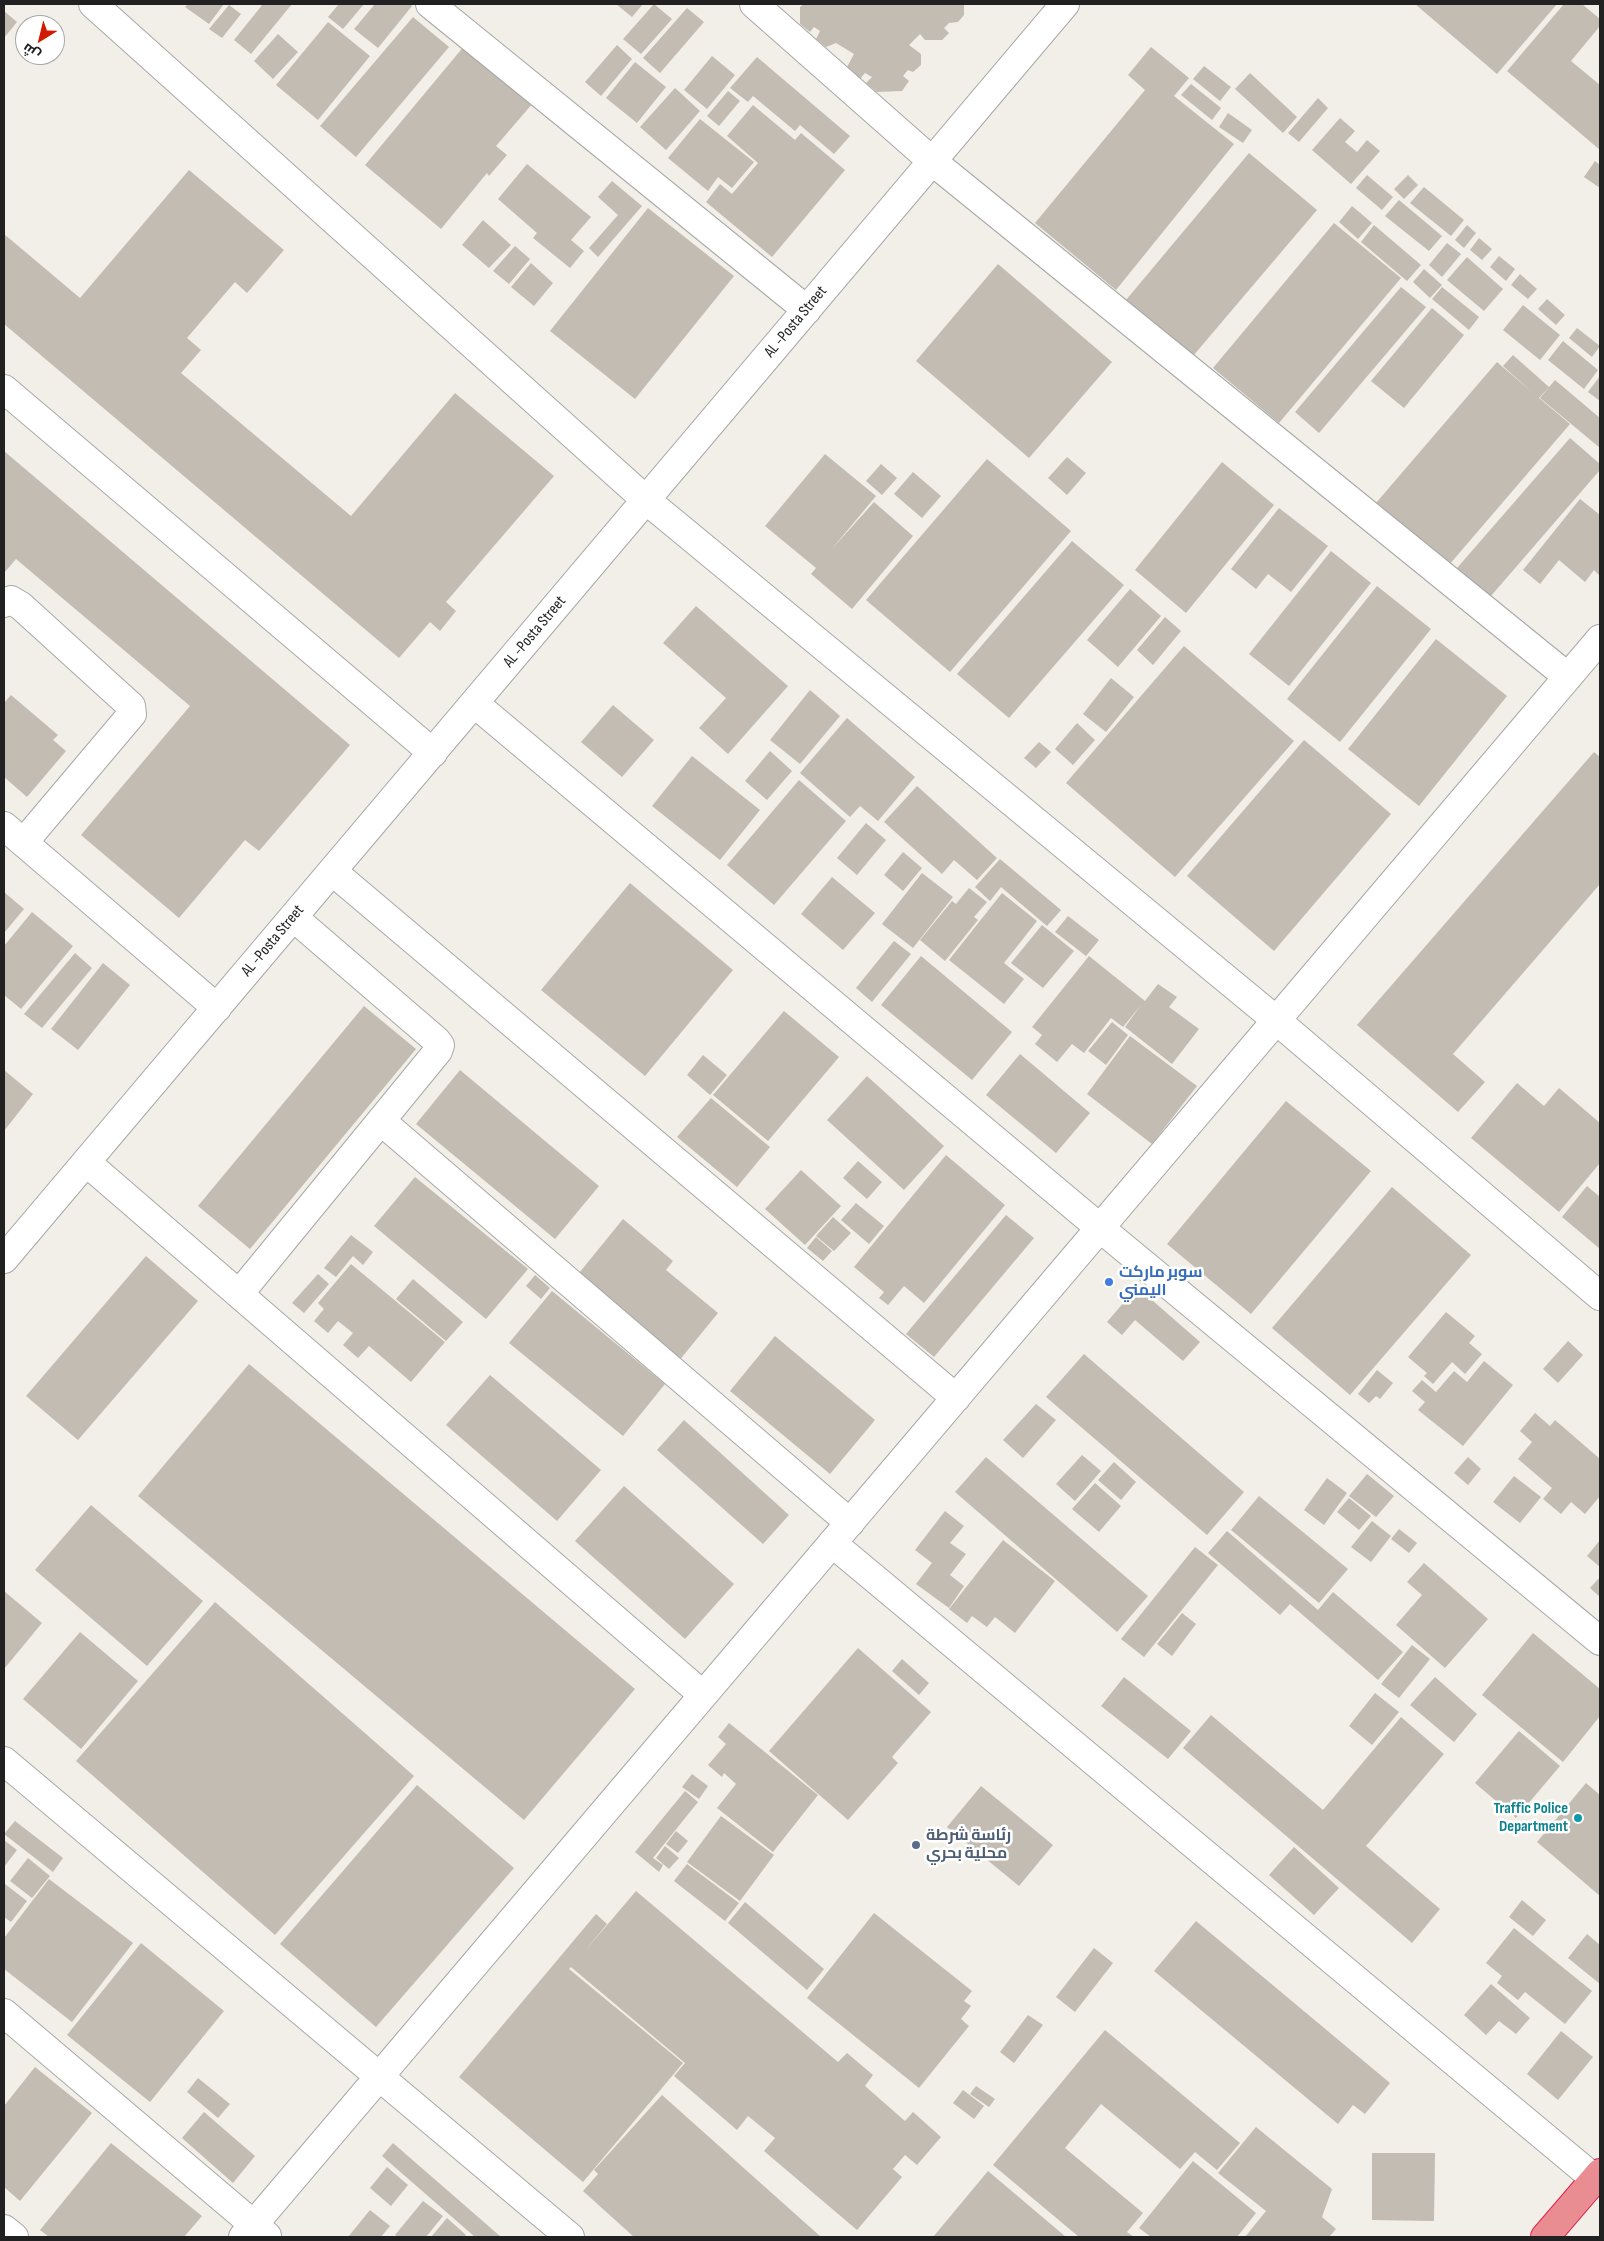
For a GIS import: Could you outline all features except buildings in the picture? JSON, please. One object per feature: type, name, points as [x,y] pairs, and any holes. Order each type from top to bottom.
[{"type":"highway","points":[[1545,2237],[1597,2176]]},
{"type":"street","points":[[93,4],[646,500],[1276,1020],[1600,1296]]},
{"type":"street","points":[[430,4],[807,310]]},
{"type":"street","points":[[754,4],[932,161],[1568,677]]},
{"type":"street","name":"AL -Posta Street","points":[[4,1259],[1065,4]]},
{"type":"street","points":[[4,389],[432,753]]},
{"type":"street","points":[[4,603],[11,600],[21,606],[131,706],[132,714],[14,834],[216,1008]]},
{"type":"street","points":[[4,2013],[255,2233],[379,2076],[1600,639]]},
{"type":"street","points":[[474,703],[1100,1228],[1600,1641]]},
{"type":"street","points":[[332,871],[956,1398]]},
{"type":"street","points":[[239,1294],[438,1052],[440,1045],[293,917]]},
{"type":"street","points":[[381,1121],[850,1522]]},
{"type":"street","points":[[86,1162],[703,1695]]},
{"type":"street","points":[[832,1543],[1597,2176]]},
{"type":"street","points":[[4,1761],[570,2237]]},
{"type":"street","points":[[4,2228],[14,2237]]},
{"type":"place","name":"سوبر ماركت اليمني","points":[[1109,1282]]},
{"type":"place","name":"Traffic Police Department","points":[[1578,1818]]},
{"type":"place","name":"رئاسة شرطة محلية بحري","points":[[916,1845]]}]
